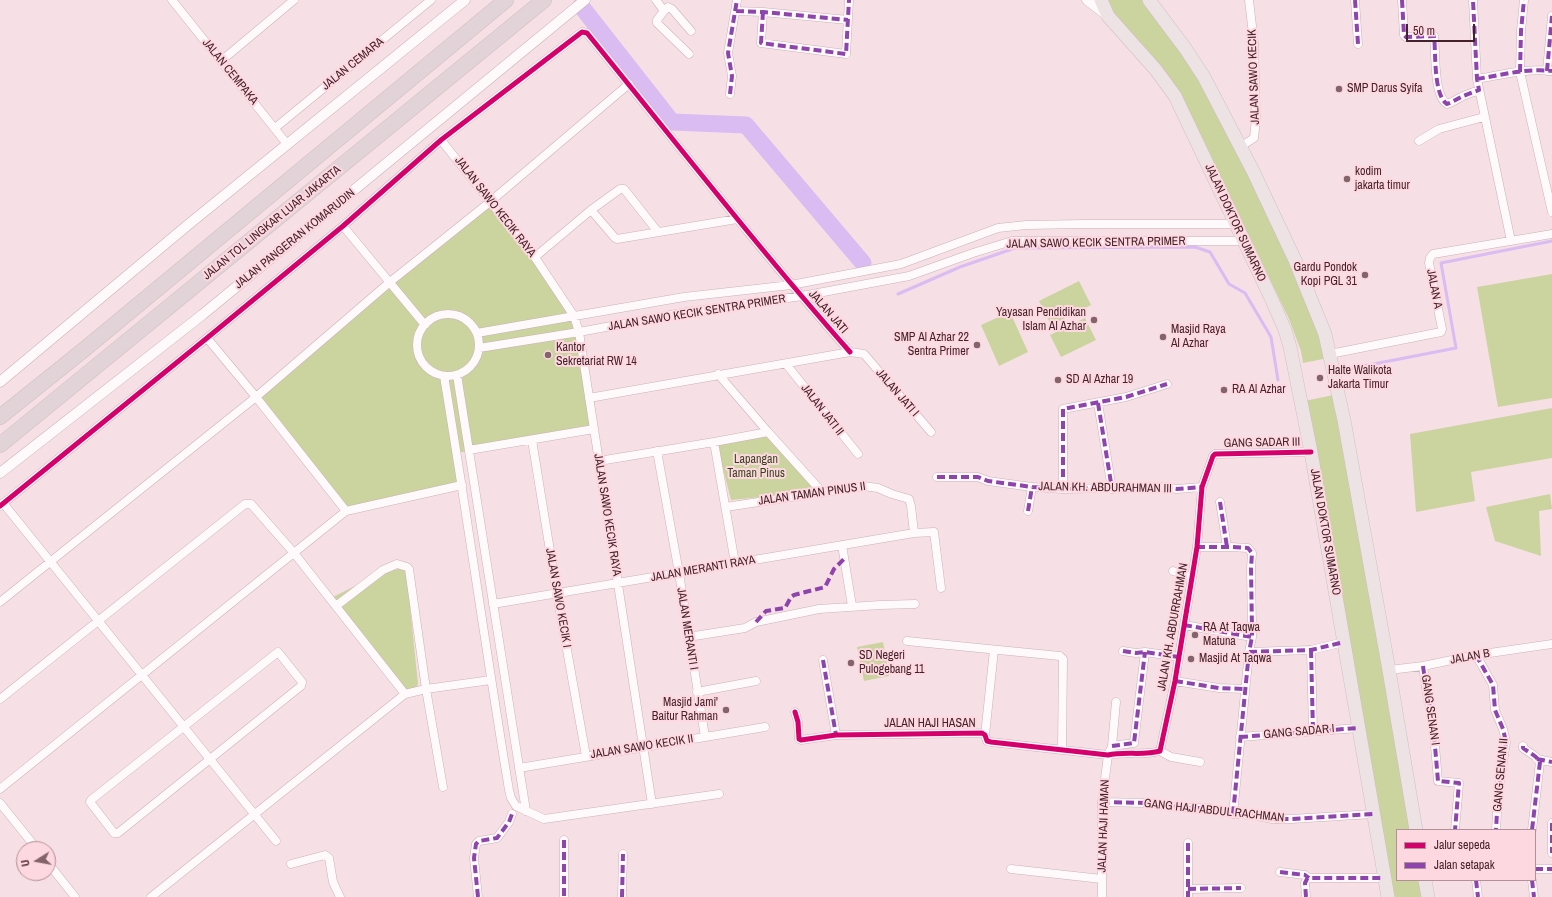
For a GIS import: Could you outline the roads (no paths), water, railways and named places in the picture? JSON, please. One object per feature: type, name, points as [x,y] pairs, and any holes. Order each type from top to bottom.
[{"type":"highway","name":"JALAN TOL LINGKAR LUAR JAKARTA","points":[[0,417],[86,348],[506,0]]},
{"type":"highway","name":"JALAN TOL LINGKAR LUAR JAKARTA","points":[[0,445],[544,0]]},
{"type":"main road","name":"JALAN DOKTOR SUMARNO","points":[[1101,0],[1108,16],[1156,70],[1175,96],[1244,241],[1288,341],[1311,452],[1388,897]]},
{"type":"main road","points":[[1149,0],[1204,77],[1253,171],[1308,289],[1325,334],[1337,386],[1389,670],[1416,829]]},
{"type":"main road","points":[[1425,881],[1428,897]]},
{"type":"street","points":[[221,61],[294,0]]},
{"type":"street","name":"JALAN CEMARA","points":[[275,128],[431,0]]},
{"type":"street","points":[[0,382],[287,144],[465,0]]},
{"type":"street","name":"JALAN PANGERAN KOMARUDIN","points":[[0,473],[202,315],[585,0]]},
{"type":"street","points":[[656,0],[664,10]]},
{"type":"street","points":[[730,94],[732,76],[728,53],[737,0]]},
{"type":"street","points":[[763,12],[761,43],[846,54],[849,0]]},
{"type":"street","points":[[1087,0],[1108,16]]},
{"type":"street","name":"JALAN SAWO KECIK","points":[[1240,147],[1254,138],[1256,123],[1254,43],[1249,0]]},
{"type":"street","points":[[1355,0],[1358,44]]},
{"type":"street","points":[[1402,0],[1404,35],[1406,37],[1434,36],[1436,74],[1439,89],[1444,102],[1450,103],[1479,90]]},
{"type":"street","points":[[1473,0],[1477,79],[1511,241]]},
{"type":"street","points":[[1524,0],[1521,31],[1520,72],[1552,212]]},
{"type":"street","name":"JALAN CEMPAKA","points":[[175,1],[287,144]]},
{"type":"street","points":[[689,54],[658,23],[657,20],[664,10],[670,8],[692,31]]},
{"type":"street","points":[[736,11],[848,20]]},
{"type":"street","points":[[1477,79],[1520,72],[1549,71],[1552,16]]},
{"type":"street","name":"JALAN JATI","points":[[2,504],[343,226],[442,140],[582,32],[587,33],[791,285],[850,352]]},
{"type":"street","points":[[0,602],[256,397],[390,282],[491,201],[629,84]]},
{"type":"street","points":[[1419,141],[1439,129],[1484,117]]},
{"type":"street","name":"JALAN SAWO KECIK RAYA","points":[[442,140],[535,257],[574,316],[579,332],[652,804]]},
{"type":"street","points":[[535,257],[618,189],[622,189],[658,232]]},
{"type":"street","points":[[591,210],[615,238],[620,239],[737,219]]},
{"type":"street","name":"JALAN SAWO KECIK SENTRA PRIMER","points":[[477,333],[684,297],[791,285],[901,264],[1003,227],[1084,224],[1236,224]]},
{"type":"street","points":[[343,226],[425,325]]},
{"type":"street","name":"JALAN A","points":[[1330,354],[1441,332],[1442,329],[1429,263],[1433,254],[1552,234]]},
{"type":"street","name":"JALAN SAWO KECIK SENTRA PRIMER","points":[[479,348],[579,332],[686,312],[802,296],[909,276],[1012,241],[1244,241]]},
{"type":"street","points":[[901,264],[909,276]]},
{"type":"street","points":[[684,297],[686,312]]},
{"type":"street","points":[[450,314],[457,315],[469,322],[477,333],[479,348],[478,354],[472,365],[457,375],[444,376],[430,370],[423,362],[418,352],[418,340],[425,325],[430,320],[441,315],[450,314]]},
{"type":"street","points":[[207,338],[256,397],[346,511]]},
{"type":"street","name":"JALAN JATI","points":[[589,398],[718,374],[786,364],[850,352],[864,354]]},
{"type":"street","name":"JALAN JATI I","points":[[864,354],[931,432]]},
{"type":"street","name":"JALAN JATI II","points":[[786,364],[858,454]]},
{"type":"street","points":[[718,374],[823,493]]},
{"type":"street","points":[[457,375],[526,811]]},
{"type":"street","points":[[444,376],[487,649],[490,680],[511,798],[516,806],[544,820],[719,794]]},
{"type":"street","points":[[1063,489],[1063,409],[1126,398],[1167,384]]},
{"type":"street","points":[[1098,402],[1112,489]]},
{"type":"street","points":[[469,450],[594,429]]},
{"type":"street","points":[[599,461],[768,432]]},
{"type":"street","name":"JALAN SAWO KECIK I","points":[[532,440],[557,594],[586,756]]},
{"type":"street","points":[[714,442],[735,563]]},
{"type":"street","name":"JALAN MERANTI I","points":[[657,451],[679,573],[705,737]]},
{"type":"street","name":"GANG SADAR III","points":[[1213,456],[1215,454],[1311,452]]},
{"type":"street","name":"JALAN KH. ABDURRAHMAN","points":[[1160,751],[1175,681],[1197,547],[1202,487],[1213,456]]},
{"type":"street","name":"JALAN KH. ABDURAHMAN III","points":[[937,477],[978,477],[988,481],[1032,487],[1063,489],[1112,489],[1161,486],[1176,489],[1202,487]]},
{"type":"street","points":[[0,789],[346,511],[462,485]]},
{"type":"street","name":"JALAN TAMAN PINUS II","points":[[726,507],[871,486],[910,501],[914,533]]},
{"type":"street","points":[[1028,511],[1032,487]]},
{"type":"street","points":[[1220,502],[1227,547]]},
{"type":"street","points":[[2,504],[98,620],[276,841]]},
{"type":"street","points":[[0,699],[245,504],[251,504],[294,553],[406,694]]},
{"type":"street","name":"JALAN MERANTI RAYA","points":[[493,604],[914,533],[934,532],[941,588]]},
{"type":"street","points":[[842,545],[852,606]]},
{"type":"street","points":[[1197,547],[1248,548],[1252,553],[1252,637],[1249,652],[1232,814]]},
{"type":"street","points":[[472,551],[484,550]]},
{"type":"street","points":[[336,606],[383,570],[397,564],[408,567],[426,689],[443,787]]},
{"type":"street","points":[[1172,571],[1192,578]]},
{"type":"street","points":[[688,637],[745,628],[756,622],[819,609],[852,606],[915,604]]},
{"type":"street","points":[[1184,625],[1252,637]]},
{"type":"street","points":[[907,641],[1060,656],[1063,659],[1062,749]]},
{"type":"street","points":[[1249,652],[1310,650],[1344,642]]},
{"type":"street","name":"JALAN B","points":[[1389,670],[1423,666],[1476,655],[1552,644]]},
{"type":"street","points":[[487,649],[500,646]]},
{"type":"street","points":[[985,735],[994,650]]},
{"type":"street","points":[[1310,650],[1313,731]]},
{"type":"street","points":[[1123,651],[1136,653],[1145,652],[1179,657]]},
{"type":"street","points":[[1116,702],[1112,746],[1134,743],[1145,652]]},
{"type":"street","points":[[276,653],[280,653],[302,682],[302,684],[118,833],[114,833],[90,802],[91,800],[184,727],[276,653]]},
{"type":"street","name":"GANG SENAN II","points":[[1476,655],[1493,685],[1495,710],[1503,729],[1506,742],[1498,794],[1496,829]]},
{"type":"street","points":[[823,660],[836,735]]},
{"type":"street","name":"GANG SENAN I","points":[[1423,666],[1428,701],[1432,711],[1438,781],[1459,783],[1455,829]]},
{"type":"street","points":[[151,897],[406,694],[426,689],[490,680]]},
{"type":"street","points":[[697,692],[756,681]]},
{"type":"street","points":[[1175,681],[1219,688],[1245,689]]},
{"type":"street","name":"JALAN HAJI HASAN","points":[[795,712],[798,722],[799,738],[802,740],[836,735],[982,733],[985,735],[987,741],[991,742],[1108,754]]},
{"type":"street","name":"JALAN SAWO KECIK II","points":[[519,768],[765,727]]},
{"type":"street","name":"GANG SADAR I","points":[[1240,737],[1358,728]]},
{"type":"street","name":"JALAN HAJI HAMAN","points":[[1102,897],[1102,802],[1108,754],[1112,746]]},
{"type":"street","points":[[1523,746],[1523,748],[1537,759],[1552,762]]},
{"type":"street","points":[[1108,754],[1140,754],[1160,751],[1170,757],[1200,762]]},
{"type":"street","points":[[1532,829],[1540,766],[1537,759]]},
{"type":"street","name":"GANG HAJI ABDUL RACHMAN","points":[[1102,802],[1145,803],[1180,807],[1210,808],[1232,814],[1253,815],[1272,819],[1373,814]]},
{"type":"street","points":[[0,803],[31,841]]},
{"type":"street","points":[[478,897],[474,858],[476,844],[479,841],[497,838],[507,826],[512,814]]},
{"type":"street","points":[[1552,824],[1552,853]]},
{"type":"street","points":[[564,840],[564,897]]},
{"type":"street","points":[[1188,843],[1188,893],[1241,888]]},
{"type":"street","points":[[622,897],[624,854]]},
{"type":"street","points":[[291,864],[325,855],[328,856],[333,882],[340,897]]},
{"type":"street","points":[[1011,869],[1102,879]]},
{"type":"street","points":[[1536,869],[1552,869]]},
{"type":"street","points":[[1280,872],[1305,875],[1309,878],[1384,878]]},
{"type":"street","points":[[56,873],[75,897]]},
{"type":"street","points":[[1306,897],[1305,883],[1309,878]]},
{"type":"street","points":[[1476,881],[1478,897]]},
{"type":"street","points":[[1532,881],[1534,897]]},
{"type":"waterway","points":[[581,6],[672,122],[746,125],[863,263]]},
{"type":"waterway","points":[[1348,369],[1456,348],[1441,263],[1552,241]]},
{"type":"waterway","points":[[898,294],[960,267],[1015,248],[1195,247],[1210,252],[1229,284],[1245,293],[1271,337],[1278,380]]},
{"type":"place","name":"SMP Darus Syifa","points":[[1339,89]]},
{"type":"place","name":"kodim jakarta timur","points":[[1347,179]]},
{"type":"place","name":"Gardu Pondok Kopi PGL 31","points":[[1365,275]]},
{"type":"place","name":"Yayasan Pendidikan Islam Al Azhar","points":[[1094,320]]},
{"type":"place","name":"Masjid Raya Al Azhar","points":[[1163,337]]},
{"type":"place","name":"SMP Al Azhar 22 Sentra Primer","points":[[977,345]]},
{"type":"place","name":"Kantor Sekretariat RW 14","points":[[548,355]]},
{"type":"place","name":"Halte Walikota Jakarta Timur","points":[[1320,378]]},
{"type":"place","name":"SD Al Azhar 19","points":[[1058,380]]},
{"type":"place","name":"RA Al Azhar","points":[[1224,390]]},
{"type":"place","name":"RA At Taqwa Matuna","points":[[1195,635]]},
{"type":"place","name":"Masjid At Taqwa","points":[[1191,659]]},
{"type":"place","name":"SD Negeri Pulogebang 11","points":[[851,663]]},
{"type":"place","name":"Masjid Jami' Baitur Rahman","points":[[726,710]]},
{"type":"park label","name":"Lapangan Taman Pinus","points":[[756,467]]}]
